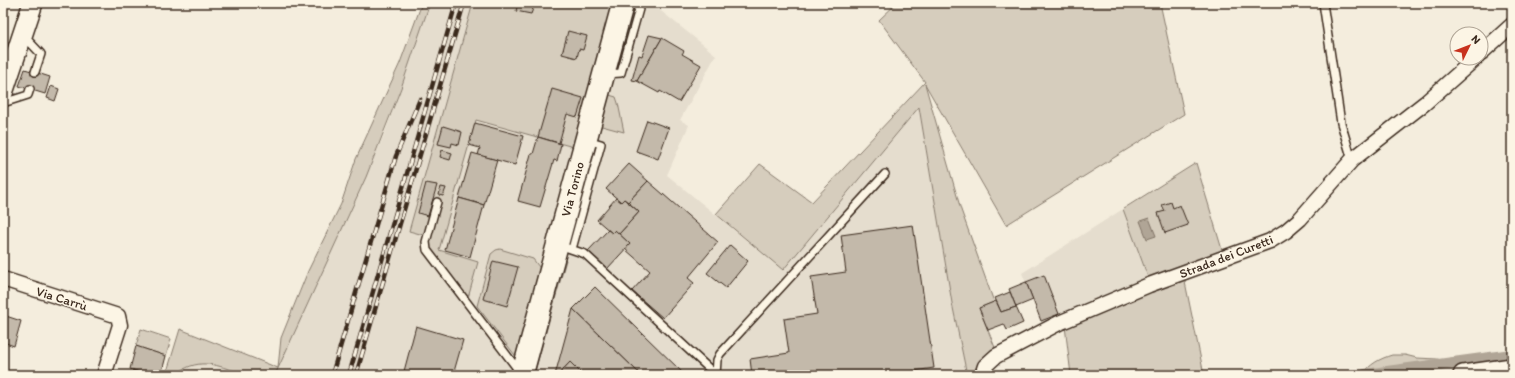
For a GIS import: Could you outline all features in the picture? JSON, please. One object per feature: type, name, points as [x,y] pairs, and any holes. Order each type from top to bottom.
[{"type":"main road","points":[[3,93],[33,3]]},
{"type":"main road","name":"Via Torino","points":[[522,375],[564,247],[586,140],[623,3]]},
{"type":"main road","points":[[1463,375],[1512,368]]},
{"type":"street","points":[[1489,46],[1512,24]]},
{"type":"street","name":"Strada dei Curetti","points":[[982,375],[985,366],[996,356],[1058,323],[1149,285],[1278,237],[1300,219],[1352,160],[1425,103],[1467,66]]},
{"type":"street","name":"Via Carrù","points":[[3,279],[115,314],[120,319],[120,325],[104,375]]},
{"type":"lane","points":[[604,74],[621,73],[639,9],[633,3]]},
{"type":"lane","points":[[1323,3],[1341,123],[1352,160]]},
{"type":"lane","points":[[23,34],[41,54],[35,72]]},
{"type":"lane","points":[[3,103],[28,95],[30,89]]},
{"type":"lane","points":[[716,375],[717,360],[720,354],[885,174]]},
{"type":"lane","points":[[437,202],[426,242],[426,250],[522,375]]},
{"type":"lane","points":[[564,247],[585,254],[716,375]]},
{"type":"shaded area","points":[[422,3],[430,3],[401,88],[366,177],[275,375],[247,374],[220,366],[198,364],[182,370],[180,375],[166,375],[180,329],[278,368],[281,338],[308,271],[341,204],[356,159],[400,63]]},
{"type":"shaded area","points":[[430,3],[473,3],[443,110],[577,148],[514,375],[166,375],[180,329],[278,368],[384,135]]},
{"type":"shaded area","points":[[473,3],[618,3],[577,148],[476,120],[439,250],[478,262],[468,298],[430,250],[429,243],[431,237],[409,231]]},
{"type":"shaded area","points":[[632,3],[651,3],[716,55],[680,120],[689,125],[667,175],[782,269],[919,107],[952,303],[967,375],[534,375],[571,240],[591,150]]},
{"type":"shaded area","points":[[897,3],[1160,3],[1184,114],[1006,225],[925,84],[961,210],[994,302],[979,308],[996,350],[978,375],[967,375],[952,303],[919,107],[783,270],[716,214],[760,164],[812,202],[925,82],[879,20]]},
{"type":"shaded area","points":[[606,94],[616,97],[624,132],[598,125]]},
{"type":"shaded area","points":[[1196,163],[1223,253],[1149,280],[1123,209]]},
{"type":"shaded area","points":[[1123,209],[1149,280],[1043,326],[1022,273]]},
{"type":"shaded area","points":[[1149,218],[1156,236],[1147,239],[1140,221]]},
{"type":"shaded area","points":[[500,249],[533,259],[542,271],[518,359],[477,306],[491,254]]},
{"type":"shaded area","points":[[561,259],[566,260],[534,375],[529,375]]},
{"type":"shaded area","points":[[1184,277],[1204,375],[1071,375],[1065,326]]},
{"type":"shaded area","points":[[141,329],[171,339],[166,356],[136,346]]},
{"type":"shaded area","points":[[1392,355],[1437,359],[1452,362],[1462,367],[1403,375],[1362,375],[1375,362]]},
{"type":"building","points":[[518,3],[534,6],[531,14],[516,11]]},
{"type":"building","points":[[568,31],[587,36],[583,50],[579,49],[577,58],[562,54]]},
{"type":"building","points":[[649,35],[662,38],[637,81],[632,80],[639,55],[642,56]]},
{"type":"building","points":[[662,38],[684,51],[682,54],[701,65],[679,102],[660,91],[659,93],[637,81]]},
{"type":"building","points":[[25,69],[50,77],[45,94],[19,86]]},
{"type":"building","points":[[51,86],[59,89],[55,101],[47,98]]},
{"type":"building","points":[[552,89],[583,98],[577,117],[567,114],[559,143],[538,137]]},
{"type":"building","points":[[647,120],[669,128],[658,159],[636,151]]},
{"type":"building","points":[[475,123],[523,136],[515,165],[478,155],[480,148],[469,145]]},
{"type":"building","points":[[443,126],[462,132],[459,145],[452,143],[451,147],[438,144]]},
{"type":"building","points":[[538,137],[561,144],[557,161],[554,160],[540,207],[518,201],[531,154],[533,154]]},
{"type":"building","points":[[442,150],[452,153],[450,160],[440,157]]},
{"type":"building","points":[[472,153],[497,160],[484,205],[459,198]]},
{"type":"building","points":[[629,164],[648,181],[628,202],[624,199],[621,202],[606,189]]},
{"type":"building","points":[[648,181],[718,242],[688,278],[694,283],[663,318],[632,291],[650,271],[625,249],[630,244],[619,234],[639,212],[628,202]]},
{"type":"building","points":[[426,183],[437,185],[428,216],[418,213]]},
{"type":"building","points":[[441,187],[446,188],[443,196],[439,195]]},
{"type":"building","points":[[459,198],[484,205],[470,257],[445,250]]},
{"type":"building","points":[[616,198],[621,202],[624,199],[639,212],[619,234],[615,230],[612,233],[597,220]]},
{"type":"building","points":[[1171,202],[1173,208],[1180,205],[1188,225],[1165,233],[1158,213],[1165,211],[1162,205]]},
{"type":"building","points":[[913,225],[934,368],[888,375],[752,375],[750,359],[789,353],[784,319],[817,314],[811,277],[846,272],[841,235]]},
{"type":"building","points":[[608,230],[612,233],[615,230],[630,244],[607,269],[588,251]]},
{"type":"building","points":[[730,245],[748,261],[726,288],[707,273]]},
{"type":"building","points":[[493,261],[518,267],[507,306],[483,299]]},
{"type":"building","points":[[1044,275],[1059,314],[1041,321],[1026,282]]},
{"type":"building","points":[[1026,282],[1033,300],[1016,307],[1009,289]]},
{"type":"building","points":[[595,287],[685,375],[641,375],[573,309]]},
{"type":"building","points":[[1010,292],[1016,307],[1001,312],[995,298]]},
{"type":"building","points":[[996,301],[1001,312],[1016,307],[1023,323],[1007,330],[1004,324],[988,330],[979,308]]},
{"type":"building","points":[[573,309],[641,375],[583,375],[570,362],[558,375],[555,375]]},
{"type":"building","points":[[3,315],[21,321],[14,346],[3,342]]},
{"type":"building","points":[[416,326],[463,340],[453,375],[403,375]]},
{"type":"building","points":[[136,346],[166,356],[161,375],[149,375],[130,369]]},
{"type":"building","points":[[570,362],[583,375],[558,375]]},
{"type":"building","points":[[133,370],[149,375],[132,375]]},
{"type":"waterway","points":[[1365,375],[1512,355]]},
{"type":"railway","points":[[349,375],[456,3]]},
{"type":"railway","points":[[356,375],[464,3]]},
{"type":"railway","points":[[332,375],[396,156],[420,99]]}]
